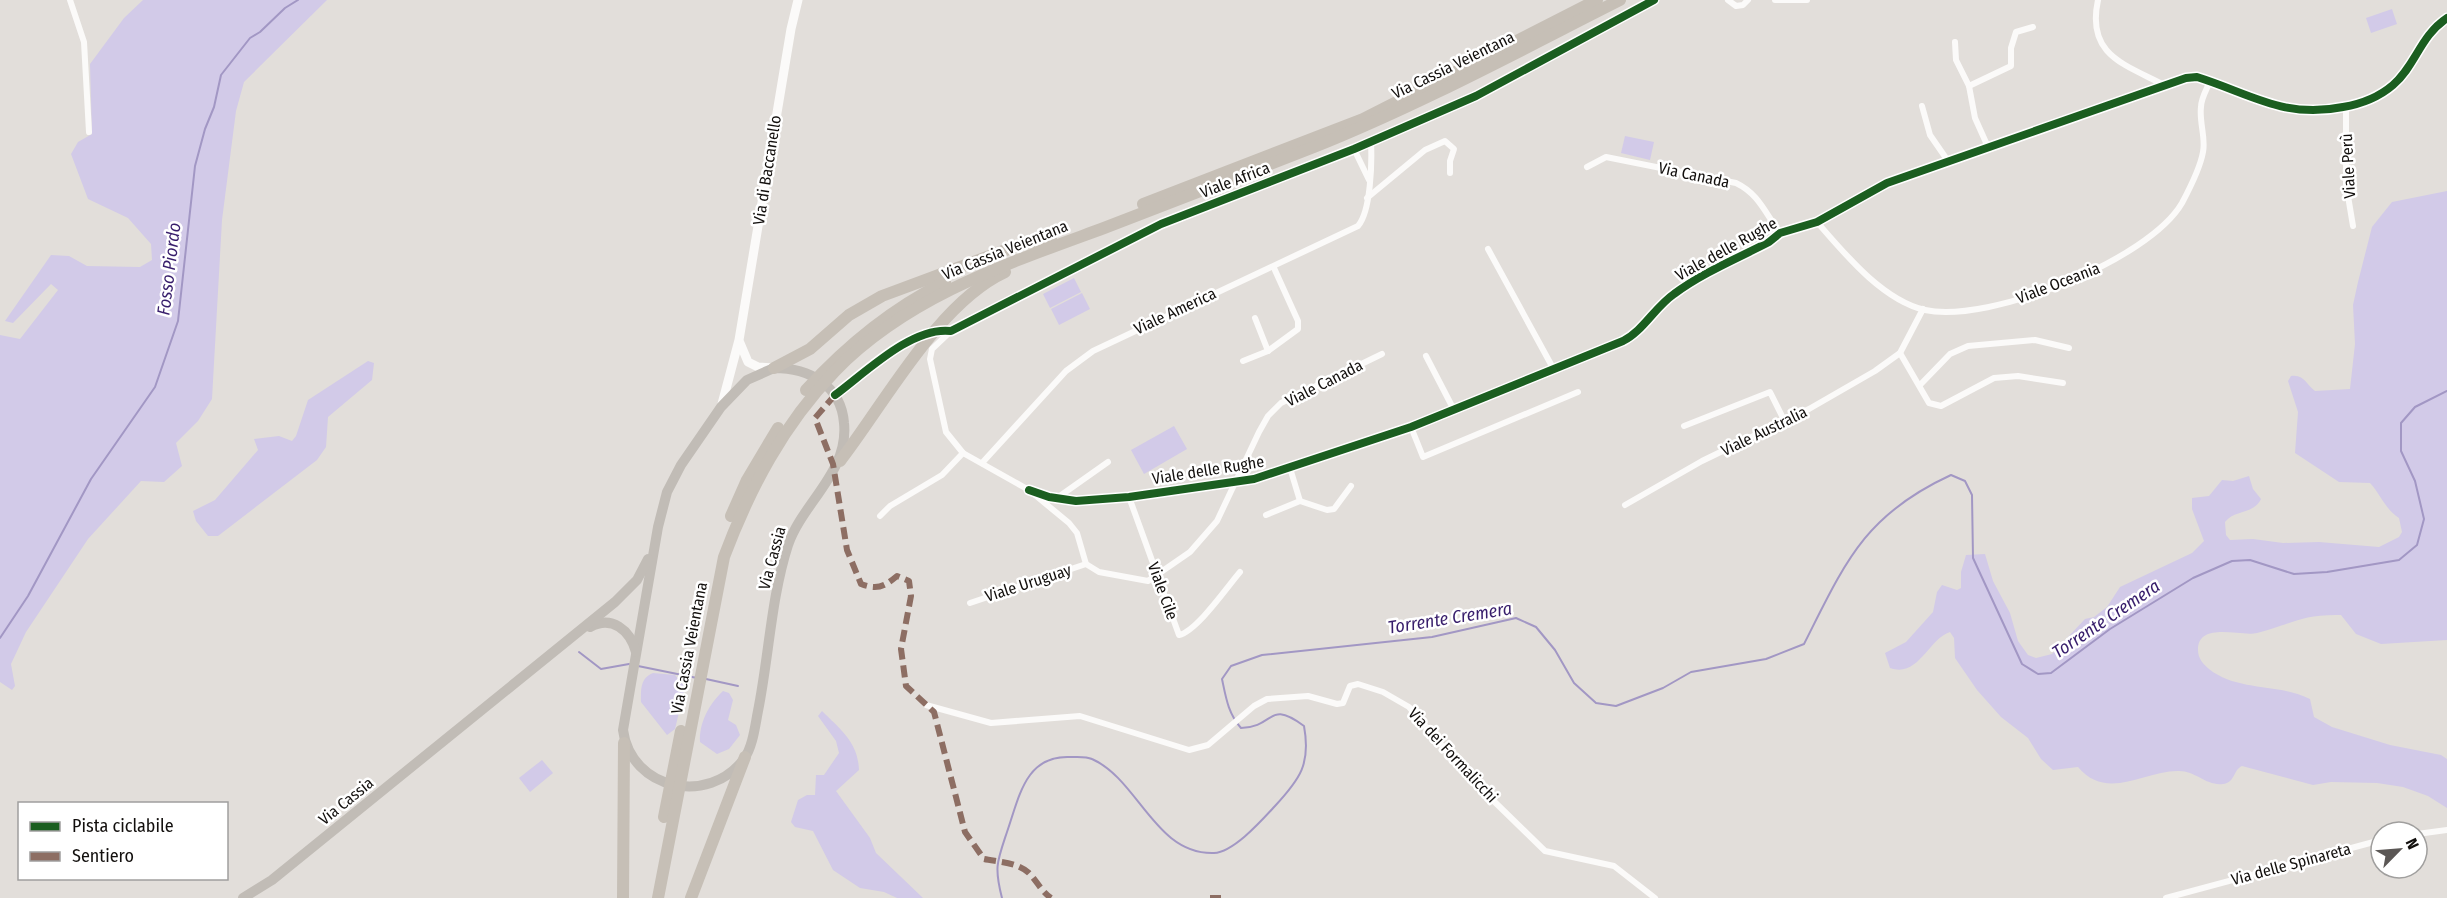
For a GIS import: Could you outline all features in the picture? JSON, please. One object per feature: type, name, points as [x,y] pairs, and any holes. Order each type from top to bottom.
[{"type":"highway","name":"Via Cassia Veientana","points":[[1079,233],[1363,118],[1597,0]]},
{"type":"highway","name":"Via Cassia Veientana","points":[[658,898],[696,673],[719,578],[740,516],[774,449],[809,393],[833,367],[945,291],[1052,243],[1365,127],[1620,0]]},
{"type":"highway","points":[[840,461],[948,314],[978,288],[1052,243]]},
{"type":"highway","points":[[774,368],[810,349],[849,315],[882,296],[1022,244],[1052,243]]},
{"type":"highway","name":"Via Cassia Veientana","points":[[650,898],[694,688]]},
{"type":"highway","points":[[623,898],[624,743]]},
{"type":"highway","points":[[691,898],[745,757]]},
{"type":"main road","points":[[774,368],[808,372],[835,395]]},
{"type":"main road","name":"Via Cassia","points":[[624,743],[624,716],[660,515],[674,477],[721,406],[747,380],[774,368]]},
{"type":"main road","name":"Via Cassia","points":[[745,757],[760,700],[788,546],[801,517],[840,461],[844,425],[842,409],[835,395]]},
{"type":"main road","name":"Via Cassia","points":[[243,898],[272,880],[576,633],[637,580],[655,542]]},
{"type":"main road","name":"Via Cassia","points":[[576,633],[601,622],[618,625],[630,636],[635,662]]},
{"type":"main road","points":[[624,743],[634,762],[653,777],[686,786],[701,785],[725,776],[745,757]]},
{"type":"street","points":[[70,0],[84,42],[89,132]]},
{"type":"street","name":"Via di Baccanello","points":[[721,406],[739,340],[791,29],[798,0]]},
{"type":"street","name":"Viale Africa","points":[[835,395],[908,341],[942,330],[951,331],[1161,224],[1354,149],[1476,96],[1654,0]]},
{"type":"street","points":[[1728,0],[1737,6],[1743,5],[1748,0]]},
{"type":"street","points":[[1775,0],[1807,0]]},
{"type":"street","points":[[2098,0],[2095,16],[2096,33],[2103,47],[2115,60],[2164,85]]},
{"type":"street","name":"Viale delle Rughe","points":[[1029,490],[1056,499],[1076,501],[1129,497],[1254,479],[1290,468],[1411,427],[1629,338],[1657,307],[1676,292],[1769,242],[1780,233],[1816,222],[1872,189],[2186,78],[2210,81],[2298,111],[2346,107],[2372,98],[2394,84],[2406,70],[2427,34],[2447,18]]},
{"type":"street","points":[[1969,86],[2011,66],[2011,48],[2016,32],[2033,27]]},
{"type":"street","points":[[1956,42],[1956,60],[1969,86],[1975,118],[1988,147]]},
{"type":"street","name":"Viale Oceania","points":[[1816,222],[1863,273],[1898,297],[1923,309],[1954,310],[2010,302],[2048,289],[2135,249],[2159,230],[2180,205],[2204,151],[2200,106],[2210,81]]},
{"type":"street","points":[[1922,106],[1930,135],[1948,161]]},
{"type":"street","name":"Viale Perù","points":[[2346,107],[2346,184],[2353,225]]},
{"type":"street","points":[[1366,198],[1425,150],[1445,141],[1454,149],[1450,161],[1450,173]]},
{"type":"street","name":"Viale America","points":[[982,463],[1053,385],[1082,358],[1136,328],[1274,267],[1358,226],[1363,219],[1372,165],[1371,142]]},
{"type":"street","points":[[1354,149],[1369,181]]},
{"type":"street","name":"Via Canada","points":[[1587,167],[1606,158],[1736,183],[1750,190],[1759,199],[1780,233]]},
{"type":"street","points":[[1488,249],[1553,368]]},
{"type":"street","points":[[1243,361],[1268,351],[1296,332],[1299,327],[1274,267]]},
{"type":"street","name":"Viale Australia","points":[[1625,505],[1702,461],[1785,422],[1856,383],[1900,353],[1923,309]]},
{"type":"street","points":[[1255,318],[1268,351]]},
{"type":"street","points":[[951,331],[932,349],[930,359],[946,432],[963,453],[1029,490],[1069,524],[1077,533],[1086,564],[1099,572],[1132,580],[1148,581],[1158,575]]},
{"type":"street","points":[[739,340],[748,362],[759,367],[774,368]]},
{"type":"street","points":[[1920,385],[1950,354],[1968,346],[2035,340],[2070,348]]},
{"type":"street","points":[[1900,353],[1929,403],[1941,406],[1994,378],[2018,376],[2063,383]]},
{"type":"street","name":"Viale Canada","points":[[1158,575],[1190,552],[1217,521],[1264,424],[1281,403],[1382,354]]},
{"type":"street","points":[[1426,356],[1454,410]]},
{"type":"street","points":[[1411,427],[1423,457],[1578,392]]},
{"type":"street","points":[[1684,426],[1770,392],[1785,422]]},
{"type":"street","points":[[879,516],[890,506],[942,475],[963,453]]},
{"type":"street","points":[[1056,499],[1108,462]]},
{"type":"street","points":[[1290,468],[1300,501]]},
{"type":"street","points":[[1266,515],[1300,501],[1327,510],[1334,509],[1351,486]]},
{"type":"street","name":"Viale Cile","points":[[1129,497],[1179,635],[1184,634],[1201,618],[1240,572]]},
{"type":"street","name":"Viale Uruguay","points":[[970,603],[1086,564]]},
{"type":"street","name":"Via dei Formalicchi","points":[[926,705],[991,723],[1080,716],[1189,750],[1199,749],[1219,737],[1242,716],[1268,699],[1308,696],[1337,704],[1342,703],[1350,686],[1358,684],[1383,692],[1409,707],[1423,719],[1467,774],[1545,851],[1614,866],[1655,898]]},
{"type":"street","points":[[2429,832],[2447,830]]},
{"type":"street","name":"Via delle Spinareta","points":[[2166,898],[2369,843]]},
{"type":"shaded area","points":[[143,0],[327,0],[244,82],[236,111],[222,220],[212,399],[198,421],[176,443],[182,466],[164,482],[141,481],[88,539],[26,632],[11,664],[15,686],[12,690],[0,682],[0,335],[20,339],[58,290],[51,284],[13,323],[5,321],[51,255],[69,256],[87,266],[140,267],[152,260],[151,244],[128,218],[88,199],[71,154],[78,142],[92,134],[90,64],[124,18]]},
{"type":"shaded area","points":[[2392,9],[2397,24],[2371,33],[2366,18]]},
{"type":"shaded area","points":[[1625,136],[1654,142],[1650,160],[1621,153]]},
{"type":"shaded area","points":[[2447,191],[2447,640],[2381,644],[2356,634],[2341,615],[2327,615],[2306,618],[2257,633],[2212,633],[2200,641],[2198,650],[2203,663],[2220,676],[2246,684],[2298,694],[2310,699],[2314,717],[2332,727],[2390,745],[2441,755],[2447,759],[2447,808],[2428,796],[2403,787],[2377,783],[2331,782],[2313,785],[2242,766],[2230,781],[2223,784],[2211,783],[2191,773],[2179,771],[2114,783],[2101,782],[2089,777],[2078,767],[2053,770],[2041,759],[2028,738],[2001,717],[1977,690],[1955,658],[1954,638],[1950,632],[1935,642],[1909,668],[1900,670],[1890,668],[1885,653],[1906,642],[1933,612],[1937,592],[1942,585],[1957,590],[1961,588],[1961,572],[1966,555],[1985,554],[1993,581],[2010,613],[2018,641],[2028,655],[2036,658],[2052,654],[2085,619],[2094,617],[2107,607],[2120,587],[2192,553],[2204,541],[2192,509],[2192,498],[2209,496],[2222,480],[2233,481],[2249,476],[2253,489],[2261,499],[2253,508],[2234,515],[2225,522],[2226,535],[2230,540],[2253,539],[2283,543],[2319,542],[2379,547],[2399,537],[2402,532],[2399,518],[2390,510],[2370,483],[2339,482],[2295,453],[2298,412],[2288,381],[2291,376],[2299,377],[2315,391],[2350,389],[2355,344],[2353,305],[2372,227],[2392,202]]},
{"type":"shaded area","points":[[1074,278],[1081,292],[1050,308],[1043,294]]},
{"type":"shaded area","points":[[1082,293],[1090,309],[1059,325],[1051,309]]},
{"type":"shaded area","points":[[368,361],[374,363],[372,380],[328,417],[326,447],[317,460],[218,536],[208,536],[196,521],[193,511],[215,500],[258,450],[254,439],[279,436],[292,441],[296,436],[308,400]]},
{"type":"shaded area","points":[[1174,426],[1187,449],[1144,474],[1131,450]]},
{"type":"shaded area","points":[[653,673],[675,675],[685,687],[675,729],[667,735],[641,702],[643,681]]},
{"type":"shaded area","points":[[723,691],[729,693],[733,700],[728,720],[736,725],[740,735],[729,749],[717,754],[700,742],[700,735],[706,714]]},
{"type":"shaded area","points":[[822,711],[847,737],[858,760],[859,770],[836,791],[870,838],[876,853],[923,898],[897,898],[884,892],[860,888],[833,870],[813,831],[795,827],[791,822],[798,800],[807,795],[815,795],[816,775],[824,775],[839,753],[836,741],[818,716]]},
{"type":"shaded area","points":[[542,760],[553,773],[530,792],[519,778]]},
{"type":"waterway","name":"Fosso Piordo","points":[[0,638],[28,596],[91,479],[155,387],[178,321],[195,166],[205,129],[214,107],[221,75],[250,38],[298,0]]},
{"type":"waterway","name":"Torrente Cremera","points":[[1002,898],[997,871],[999,858],[1020,793],[1033,771],[1043,763],[1055,758],[1087,757],[1108,769],[1123,783],[1162,830],[1177,842],[1194,850],[1214,853],[1222,851],[1239,841],[1255,827],[1297,779],[1302,770],[1306,739],[1304,726],[1283,715],[1272,716],[1252,727],[1241,728],[1230,711],[1222,679],[1231,666],[1262,655],[1432,637],[1516,618],[1536,627],[1555,650],[1574,683],[1596,703],[1616,706],[1663,688],[1691,672],[1766,659],[1804,644],[1832,589],[1860,544],[1897,507],[1921,490],[1951,475],[1965,481],[1972,495],[1973,558],[2022,664],[2038,674],[2051,673],[2110,629],[2193,578],[2232,561],[2250,560],[2294,574],[2327,572],[2399,560],[2417,545],[2424,519],[2415,481],[2401,451],[2401,423],[2415,407],[2447,391]]},
{"type":"waterway","points":[[579,652],[601,669],[629,664]]},
{"type":"waterway","points":[[638,666],[697,678]]},
{"type":"waterway","points":[[706,679],[738,686]]},
{"type":"marked path","points":[[835,395],[815,418],[833,464],[847,550],[861,584],[872,587],[880,586],[897,576],[909,581],[911,596],[901,649],[906,686],[934,712],[965,832],[984,859],[1024,869],[1051,898]]},
{"type":"marked path","points":[[1210,898],[1221,898]]},
{"type":"cycle path","points":[[835,395],[905,343],[936,331],[951,331],[1161,224],[1354,149],[1476,96],[1654,0]]},
{"type":"cycle path","points":[[1029,490],[1049,497],[1076,501],[1129,497],[1254,479],[1411,427],[1623,341],[1637,331],[1667,299],[1696,279],[1769,242],[1780,233],[1817,222],[1887,183],[2186,78],[2197,77],[2268,103],[2303,110],[2322,110],[2356,104],[2376,96],[2393,85],[2407,69],[2430,33],[2447,18]]}]
